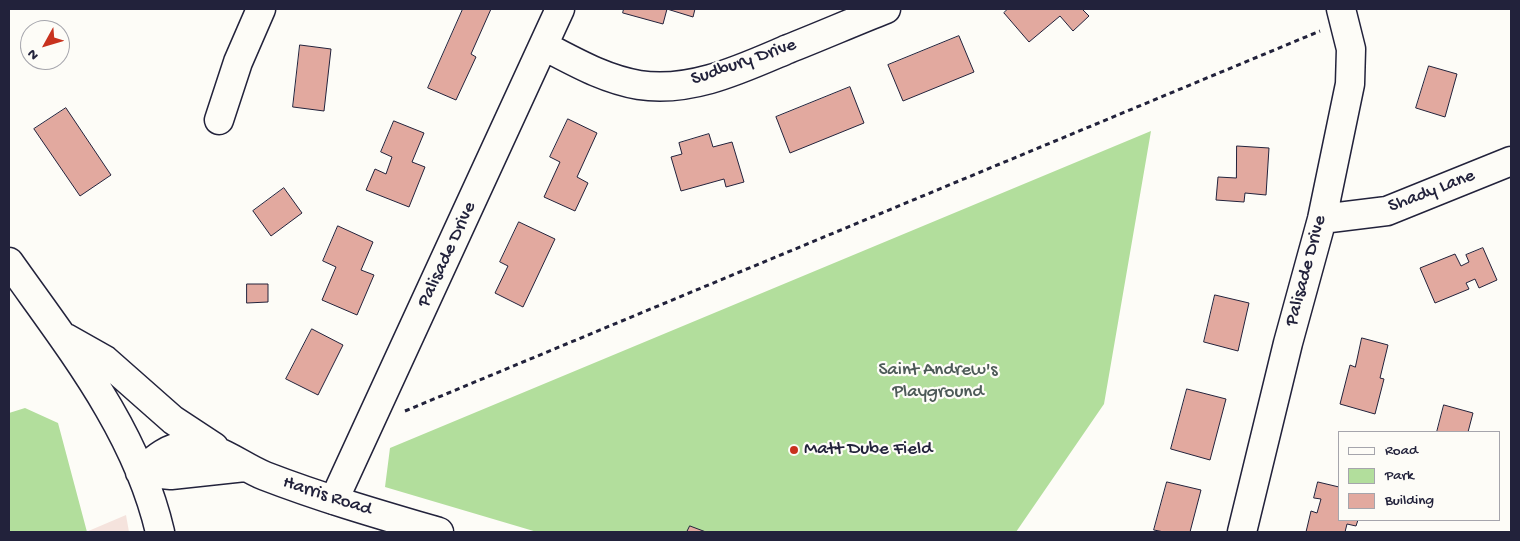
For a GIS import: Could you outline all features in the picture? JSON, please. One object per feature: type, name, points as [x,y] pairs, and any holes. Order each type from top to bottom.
[{"type":"street","points":[[220,120],[238,62],[261,9]]},
{"type":"street","name":"Palisade Drive","points":[[334,500],[560,9]]},
{"type":"street","name":"Sudbury Drive","points":[[544,46],[610,78],[639,85],[673,86],[709,80],[886,9]]},
{"type":"street","name":"Palisade Drive","points":[[1242,532],[1288,343],[1322,219],[1350,84],[1350,49],[1346,24],[1341,9]]},
{"type":"street","name":"Shady Lane","points":[[1322,219],[1387,211],[1511,161]]},
{"type":"street","name":"Harris Road","points":[[9,262],[60,334],[122,431],[140,472]]},
{"type":"street","name":"Harris Road","points":[[60,334],[105,360],[173,420],[245,467],[334,500],[439,532]]},
{"type":"street","name":"Harris Road","points":[[140,472],[167,451],[186,446],[218,449]]},
{"type":"street","name":"Harris Road","points":[[140,472],[172,476],[245,467]]},
{"type":"street","points":[[140,472],[160,532]]},
{"type":"path","points":[[368,426],[1323,30]]},
{"type":"shaded area","points":[[126,515],[129,532],[86,532]]},
{"type":"green space","name":"Saint Andrew's Playground","points":[[1151,131],[1104,404],[1016,532],[537,532],[385,487],[390,448]]},
{"type":"green space","points":[[25,408],[58,423],[87,532],[9,532],[9,413]]},
{"type":"building","points":[[463,9],[491,9],[471,54],[476,57],[456,100],[428,88]]},
{"type":"building","points":[[624,9],[667,9],[663,24],[623,13]]},
{"type":"building","points":[[667,9],[695,9],[693,17]]},
{"type":"building","points":[[1008,9],[1082,9],[1089,16],[1073,31],[1060,16],[1029,42],[1004,13]]},
{"type":"building","points":[[959,36],[974,72],[903,101],[888,65]]},
{"type":"building","points":[[300,45],[331,49],[324,111],[293,107]]},
{"type":"building","points":[[1429,66],[1457,74],[1445,117],[1416,108]]},
{"type":"building","points":[[850,87],[864,123],[790,153],[776,117]]},
{"type":"building","points":[[66,108],[111,175],[80,196],[34,129]]},
{"type":"building","points":[[568,119],[597,133],[577,177],[588,183],[575,211],[544,197],[560,162],[550,157]]},
{"type":"building","points":[[394,121],[424,133],[412,162],[425,167],[409,207],[366,190],[375,169],[386,174],[392,157],[381,152]]},
{"type":"building","points":[[709,134],[713,147],[732,142],[744,182],[726,187],[724,179],[681,191],[671,157],[682,154],[679,143]]},
{"type":"building","points":[[1237,146],[1269,148],[1266,195],[1245,193],[1244,202],[1216,200],[1218,177],[1236,178]]},
{"type":"building","points":[[284,188],[302,213],[271,236],[253,211]]},
{"type":"building","points":[[519,222],[555,239],[523,307],[495,293],[508,266],[500,262]]},
{"type":"building","points":[[338,226],[373,242],[361,270],[374,275],[357,315],[322,300],[336,267],[323,261]]},
{"type":"building","points":[[1483,248],[1497,280],[1479,288],[1475,279],[1466,283],[1469,289],[1435,303],[1420,268],[1455,254],[1461,266],[1469,262],[1466,255]]},
{"type":"building","points":[[247,284],[268,284],[268,302],[247,303]]},
{"type":"building","points":[[1215,295],[1249,303],[1238,351],[1204,342]]},
{"type":"building","points":[[312,329],[343,345],[318,395],[286,379]]},
{"type":"building","points":[[1362,338],[1388,345],[1380,378],[1384,379],[1375,414],[1340,404],[1350,365],[1355,367]]},
{"type":"building","points":[[1187,389],[1226,399],[1210,460],[1171,449]]},
{"type":"building","points":[[1444,405],[1473,413],[1468,431],[1437,431]]},
{"type":"building","points":[[1167,482],[1201,490],[1190,532],[1154,530]]},
{"type":"building","points":[[1318,482],[1338,487],[1338,521],[1358,521],[1356,526],[1347,524],[1345,532],[1306,532],[1311,511],[1317,513],[1321,499],[1314,498]]},
{"type":"building","points":[[690,526],[706,532],[687,532]]},
{"type":"place","name":"Matt Dube Field","points":[[794,450]]}]
